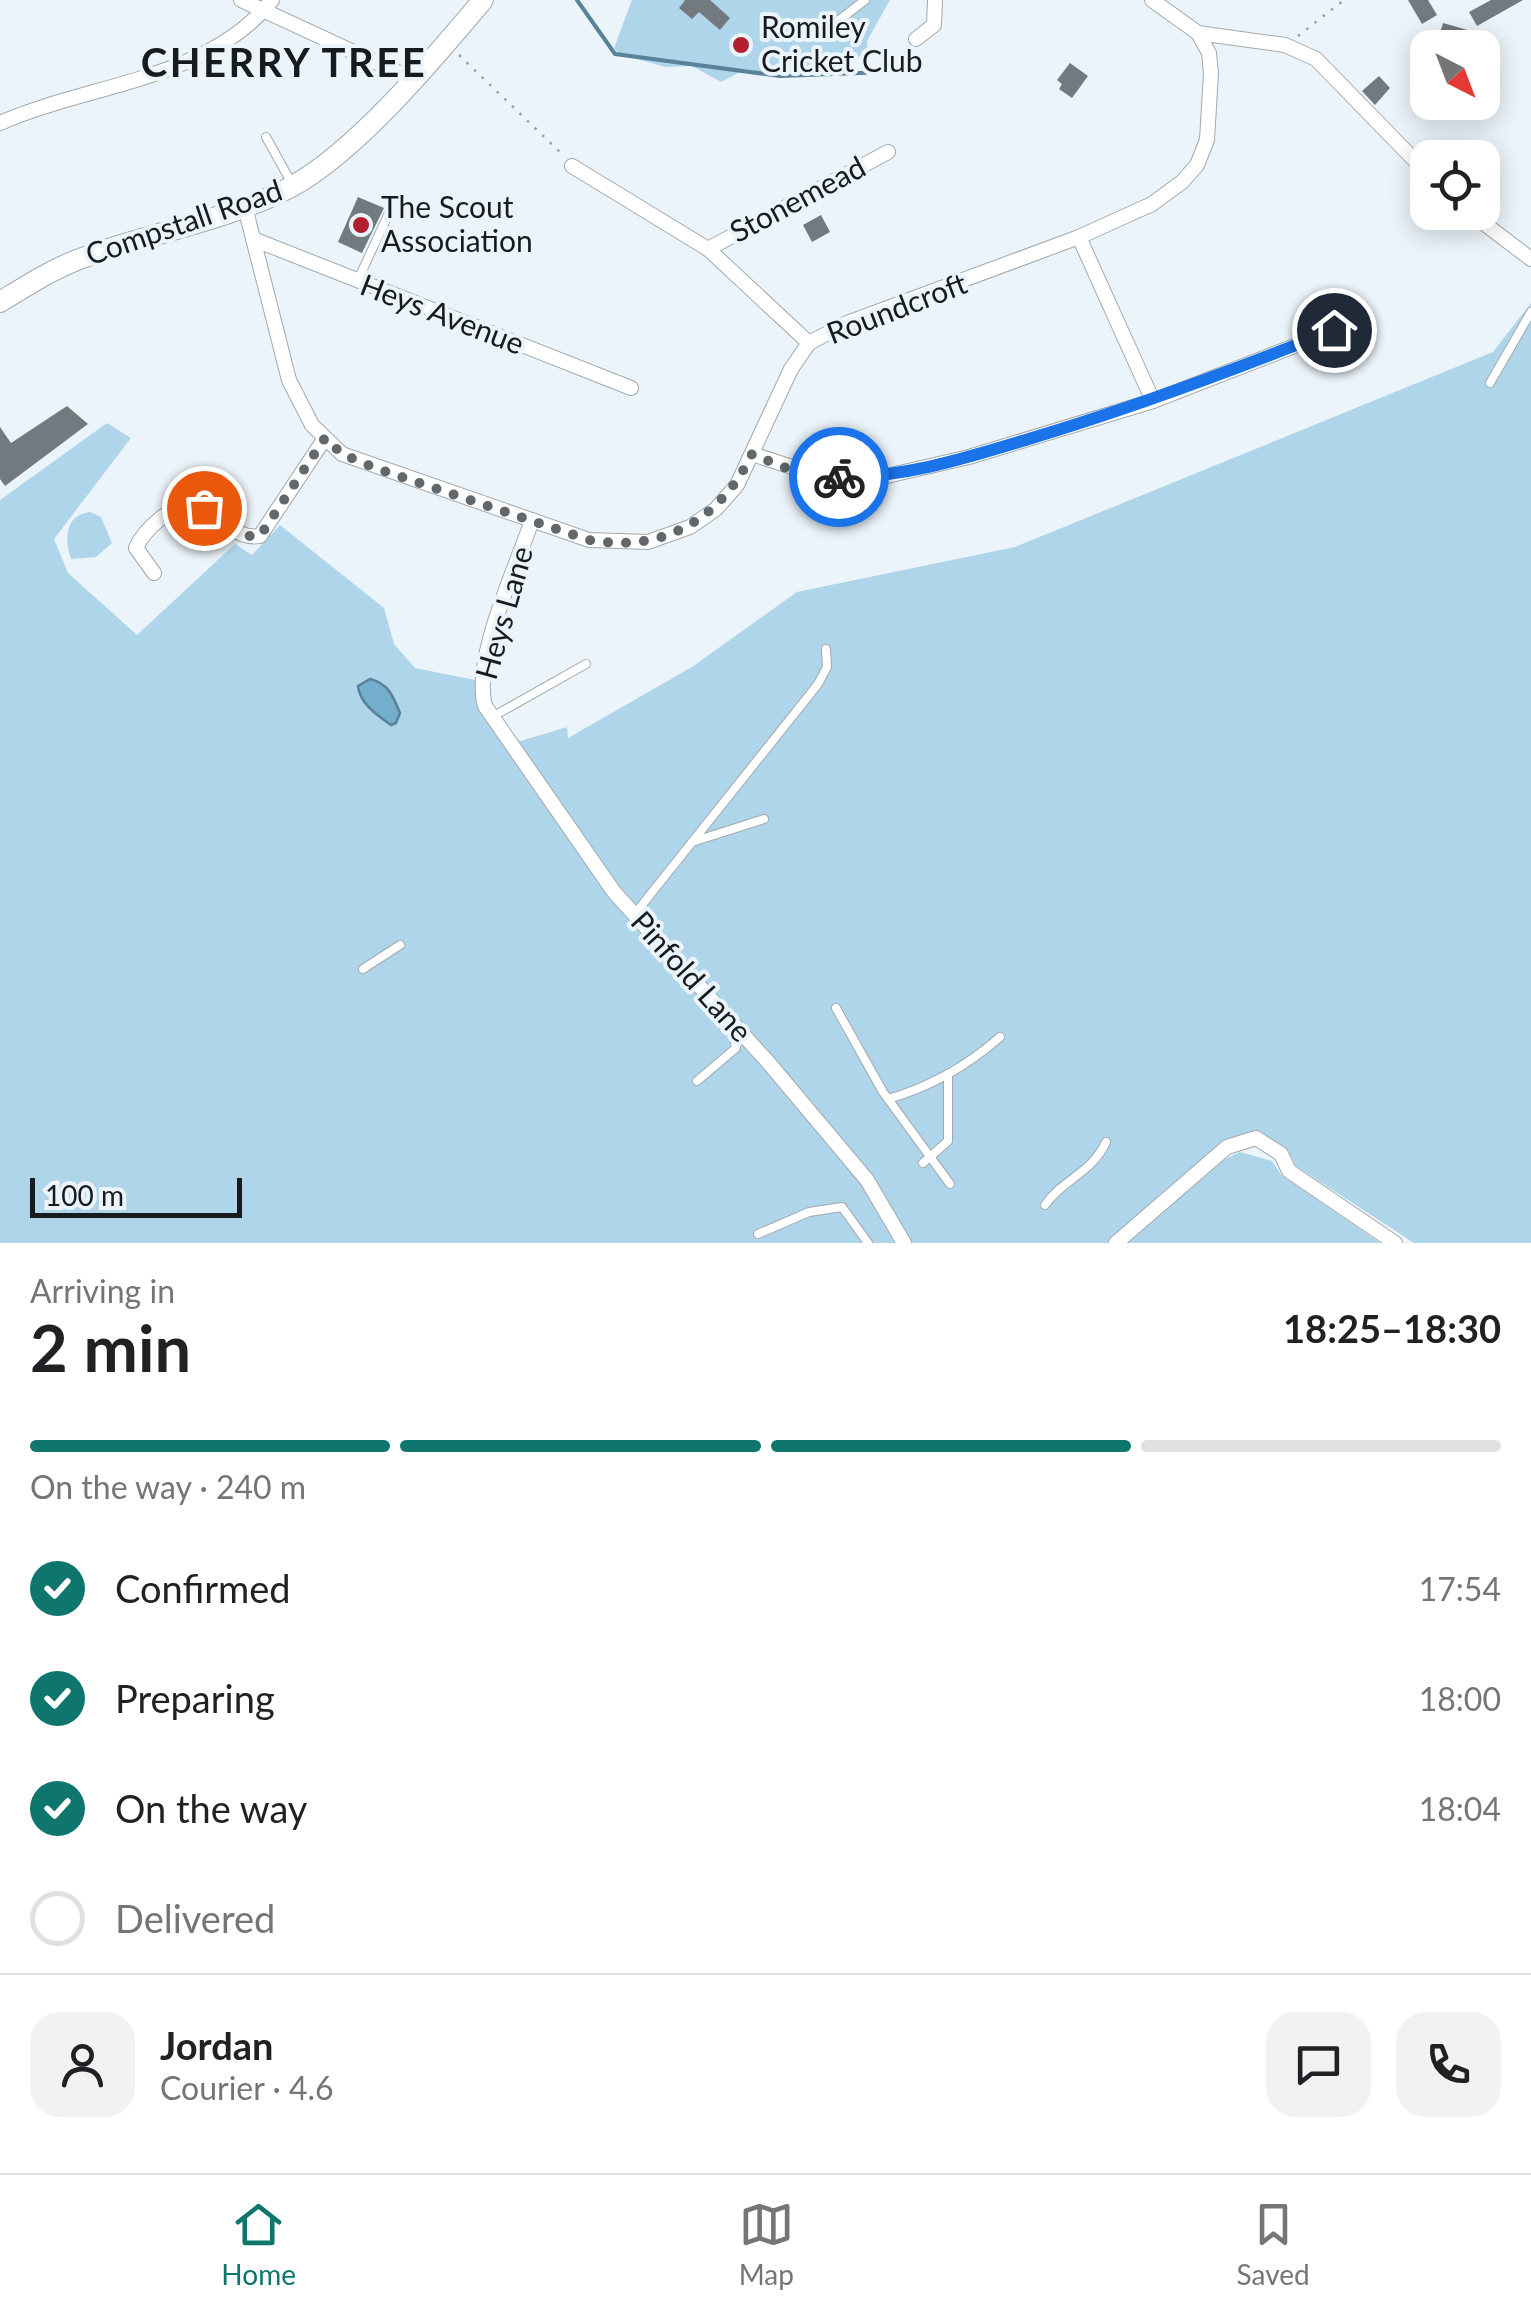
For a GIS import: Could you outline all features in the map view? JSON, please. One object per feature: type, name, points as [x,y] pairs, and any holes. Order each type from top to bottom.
[{"type":"main road","name":"Compstall Road","points":[[0,302],[83,258],[246,207],[294,186],[347,143],[412,80],[483,0]]},
{"type":"street","points":[[240,0],[268,6],[412,80]]},
{"type":"street","points":[[916,39],[934,25],[935,0]]},
{"type":"street","points":[[1152,0],[1198,33],[1285,46],[1316,59],[1410,155]]},
{"type":"street","points":[[0,123],[57,100],[197,56],[244,29],[268,6]]},
{"type":"street","name":"Roundcroft","points":[[246,207],[289,380],[299,404],[342,454],[603,542],[662,538],[716,508],[737,485],[791,369],[810,343],[847,323],[1079,238],[1152,204],[1197,165],[1207,140],[1211,96],[1209,53],[1198,33]]},
{"type":"street","name":"Stonemead","points":[[708,248],[888,152]]},
{"type":"street","points":[[572,166],[708,248],[810,343]]},
{"type":"street","points":[[1493,230],[1531,259]]},
{"type":"street","points":[[1079,238],[1153,401]]},
{"type":"street","name":"Heys Avenue","points":[[253,239],[631,388]]},
{"type":"street","points":[[752,454],[820,476],[878,478],[969,457],[1153,401],[1334,330]]},
{"type":"street","points":[[154,574],[136,548],[160,519],[178,506],[196,505],[247,536],[260,536],[325,438]]},
{"type":"street","name":"Heys Lane","points":[[489,712],[480,686],[484,662],[532,520]]},
{"type":"street","name":"Pinfold Lane","points":[[489,712],[634,915],[733,1023],[867,1180],[904,1243]]},
{"type":"street","points":[[1116,1243],[1228,1147],[1256,1138],[1280,1154],[1290,1171],[1395,1243]]},
{"type":"lane","points":[[798,36],[838,21],[865,0]]},
{"type":"lane","points":[[266,138],[294,186]]},
{"type":"lane","points":[[358,282],[389,213]]},
{"type":"lane","points":[[1490,383],[1531,312]]},
{"type":"lane","points":[[634,915],[825,674],[826,649]]},
{"type":"lane","points":[[489,712],[586,664]]},
{"type":"lane","points":[[692,842],[764,819]]},
{"type":"lane","points":[[364,969],[400,945]]},
{"type":"lane","points":[[836,1008],[928,1161],[950,1184]]},
{"type":"lane","points":[[697,1080],[736,1048],[733,1023]]},
{"type":"lane","points":[[888,1098],[948,1074],[1000,1037]]},
{"type":"lane","points":[[928,1161],[948,1141],[948,1074]]},
{"type":"lane","points":[[1045,1206],[1057,1190],[1092,1166],[1106,1142]]},
{"type":"lane","points":[[758,1234],[810,1212],[842,1207],[868,1243]]},
{"type":"path","points":[[1285,46],[1344,0]]},
{"type":"path","points":[[447,43],[572,166]]},
{"type":"shaded area","name":"Romiley Cricket Club","points":[[632,0],[890,0],[867,41],[869,58],[865,54],[826,72],[770,74],[746,69],[721,82],[692,66],[666,67],[619,54],[614,48]]},
{"type":"shaded area","points":[[1531,303],[1531,1243],[1414,1243],[1296,1166],[1288,1150],[1260,1132],[1229,1138],[1107,1243],[0,1243],[0,500],[107,423],[131,438],[54,539],[68,573],[137,635],[235,544],[252,555],[280,525],[384,608],[394,644],[415,668],[475,680],[514,743],[567,727],[568,738],[692,667],[797,592],[1015,547],[1493,352]]},
{"type":"shaded area","points":[[90,512],[101,517],[112,543],[96,557],[71,559],[68,529],[76,518]]},
{"type":"shaded area","points":[[370,679],[386,687],[392,696],[400,713],[396,723],[391,725],[362,698],[358,686]]},
{"type":"shaded area","points":[[1240,1152],[1272,1161],[1281,1175],[1380,1243],[1127,1243],[1225,1159]]},
{"type":"building","points":[[685,0],[710,0],[730,18],[720,30],[699,12],[692,19],[679,8]]},
{"type":"building","points":[[1408,0],[1428,0],[1437,15],[1422,24]]},
{"type":"building","points":[[1491,0],[1523,0],[1477,26],[1469,12]]},
{"type":"building","points":[[1443,23],[1468,30],[1441,30]]},
{"type":"building","points":[[1070,63],[1088,76],[1072,98],[1059,89],[1062,84],[1057,80]]},
{"type":"building","points":[[1379,76],[1390,88],[1375,105],[1362,91]]},
{"type":"building","name":"The Scout Association","points":[[358,197],[384,208],[362,253],[338,242]]},
{"type":"building","points":[[821,215],[830,232],[812,242],[803,225]]},
{"type":"building","points":[[67,406],[88,424],[5,486],[0,479],[0,427],[11,443]]},
{"type":"waterway","points":[[577,0],[615,54],[780,76],[886,72]]},
{"type":"way so far","points":[[204,508],[247,536],[260,536],[325,438],[342,454],[375,468],[589,540],[618,544],[662,538],[703,518],[737,485],[752,454],[786,468],[839,477]]},
{"type":"place","name":"Romiley Cricket Club","points":[[741,45]]},
{"type":"place","name":"The Scout Association","points":[[361,225]]},
{"type":"district","name":"CHERRY TREE","points":[[284,63]]},
{"type":"route","points":[[839,477],[878,478],[969,457],[1153,401],[1334,330]]}]
